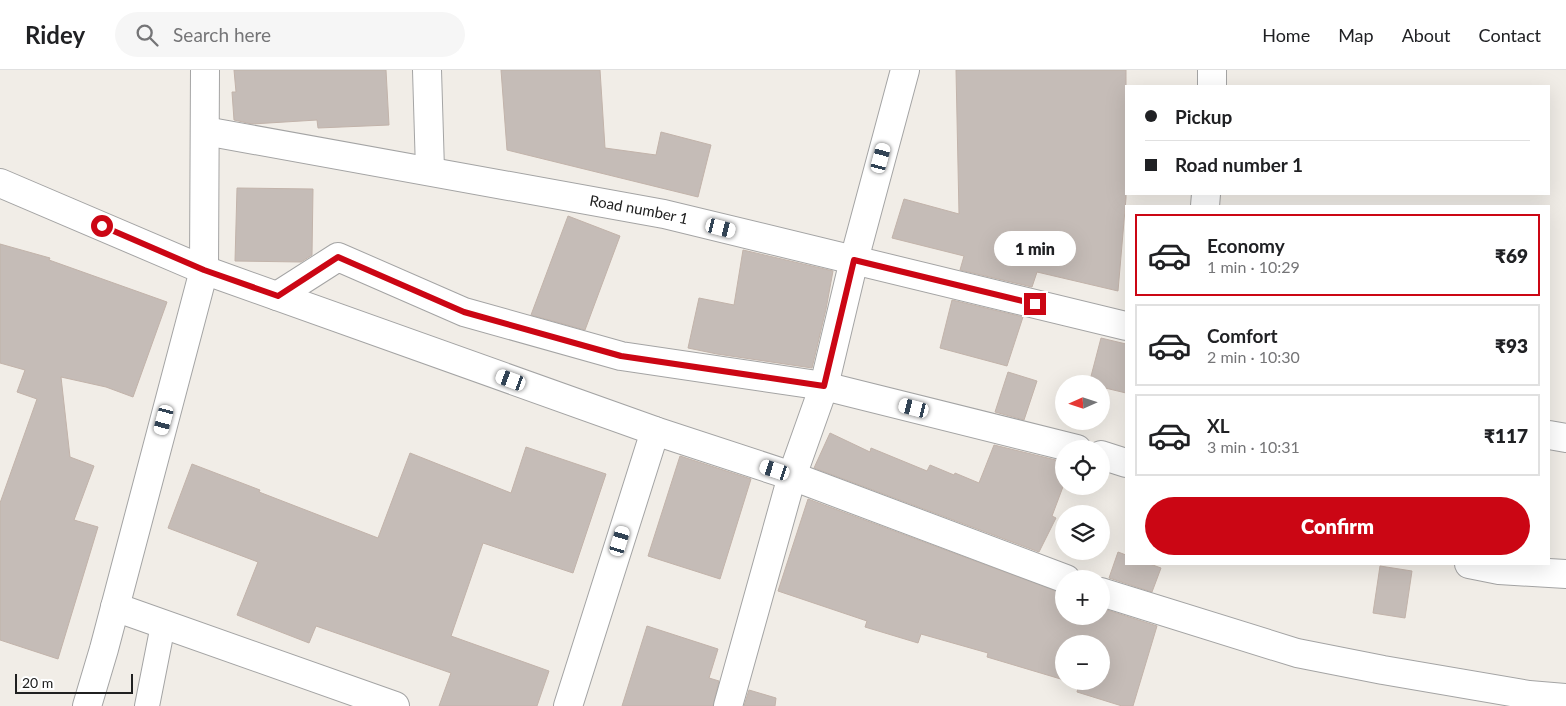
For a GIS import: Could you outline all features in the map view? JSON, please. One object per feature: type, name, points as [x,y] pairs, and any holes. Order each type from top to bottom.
[{"type":"street","points":[[86,706],[115,608],[204,270],[205,70]]},
{"type":"street","points":[[427,70],[430,170]]},
{"type":"street","points":[[728,706],[792,476],[824,386],[854,260],[904,70]]},
{"type":"street","points":[[1212,70],[1212,85]]},
{"type":"street","name":"Road number 1","points":[[205,130],[664,214],[1125,326]]},
{"type":"street","points":[[0,183],[204,270],[655,431],[792,476],[1055,575]]},
{"type":"street","points":[[278,296],[338,257],[464,312],[621,356],[824,386],[1055,444]]},
{"type":"street","points":[[568,706],[655,431]]},
{"type":"street","points":[[1550,435],[1566,438]]},
{"type":"street","points":[[1110,458],[1125,463]]},
{"type":"street","points":[[1474,565],[1499,570],[1566,574]]},
{"type":"street","points":[[1110,595],[1297,653],[1383,670],[1529,694],[1566,698]]},
{"type":"street","points":[[115,608],[396,706]]},
{"type":"lane","points":[[147,706],[164,625]]},
{"type":"building","points":[[234,70],[386,70],[389,125],[318,128],[317,120],[252,124],[234,120],[232,92],[236,92]]},
{"type":"building","points":[[501,70],[600,70],[605,148],[656,155],[661,132],[711,145],[698,197],[507,150]]},
{"type":"building","points":[[956,70],[1126,70],[1126,198],[1118,291],[1037,272],[1032,287],[960,270],[964,256],[892,238],[904,199],[959,214]]},
{"type":"building","points":[[237,188],[313,189],[312,255],[301,262],[235,261]]},
{"type":"building","points":[[568,216],[620,236],[585,330],[531,315]]},
{"type":"building","points":[[0,244],[50,258],[49,260],[167,302],[133,397],[106,387],[61,377],[70,457],[94,466],[74,520],[98,527],[58,659],[0,640],[0,503],[37,399],[17,392],[25,370],[0,363]]},
{"type":"building","points":[[743,250],[833,271],[812,368],[688,348],[699,298],[734,305]]},
{"type":"building","points":[[952,300],[1023,317],[1007,366],[940,348]]},
{"type":"building","points":[[1101,338],[1125,344],[1125,393],[1110,389],[1110,375],[1091,375]]},
{"type":"building","points":[[1008,372],[1037,381],[1024,420],[995,412]]},
{"type":"building","points":[[830,433],[870,452],[871,448],[927,471],[930,465],[979,483],[994,445],[1055,460],[1055,495],[1060,495],[1052,516],[1055,520],[1039,552],[814,468]]},
{"type":"building","points":[[526,447],[606,474],[573,573],[483,543],[451,636],[549,671],[537,706],[439,706],[451,673],[316,626],[309,643],[237,615],[258,562],[168,528],[192,464],[378,538],[410,453],[511,493]]},
{"type":"building","points":[[680,456],[751,479],[720,579],[648,556]]},
{"type":"building","points":[[808,499],[1055,591],[1055,625],[1110,625],[1110,611],[1157,626],[1133,706],[1122,706],[1077,692],[1078,690],[1110,690],[1110,635],[1055,635],[1055,677],[987,657],[988,653],[921,634],[918,643],[865,627],[867,621],[778,591]]},
{"type":"building","points":[[1118,552],[1125,555],[1125,565],[1153,565],[1161,568],[1152,592],[1110,578]]},
{"type":"building","points":[[1380,566],[1412,571],[1405,618],[1373,613]]},
{"type":"building","points":[[647,626],[718,649],[709,678],[719,681],[713,706],[622,706]]},
{"type":"building","points":[[749,690],[776,698],[775,706],[744,706]]},
{"type":"route","points":[[102,226],[204,270],[278,296],[338,257],[464,312],[621,356],[824,386],[854,260],[1035,304]]}]
